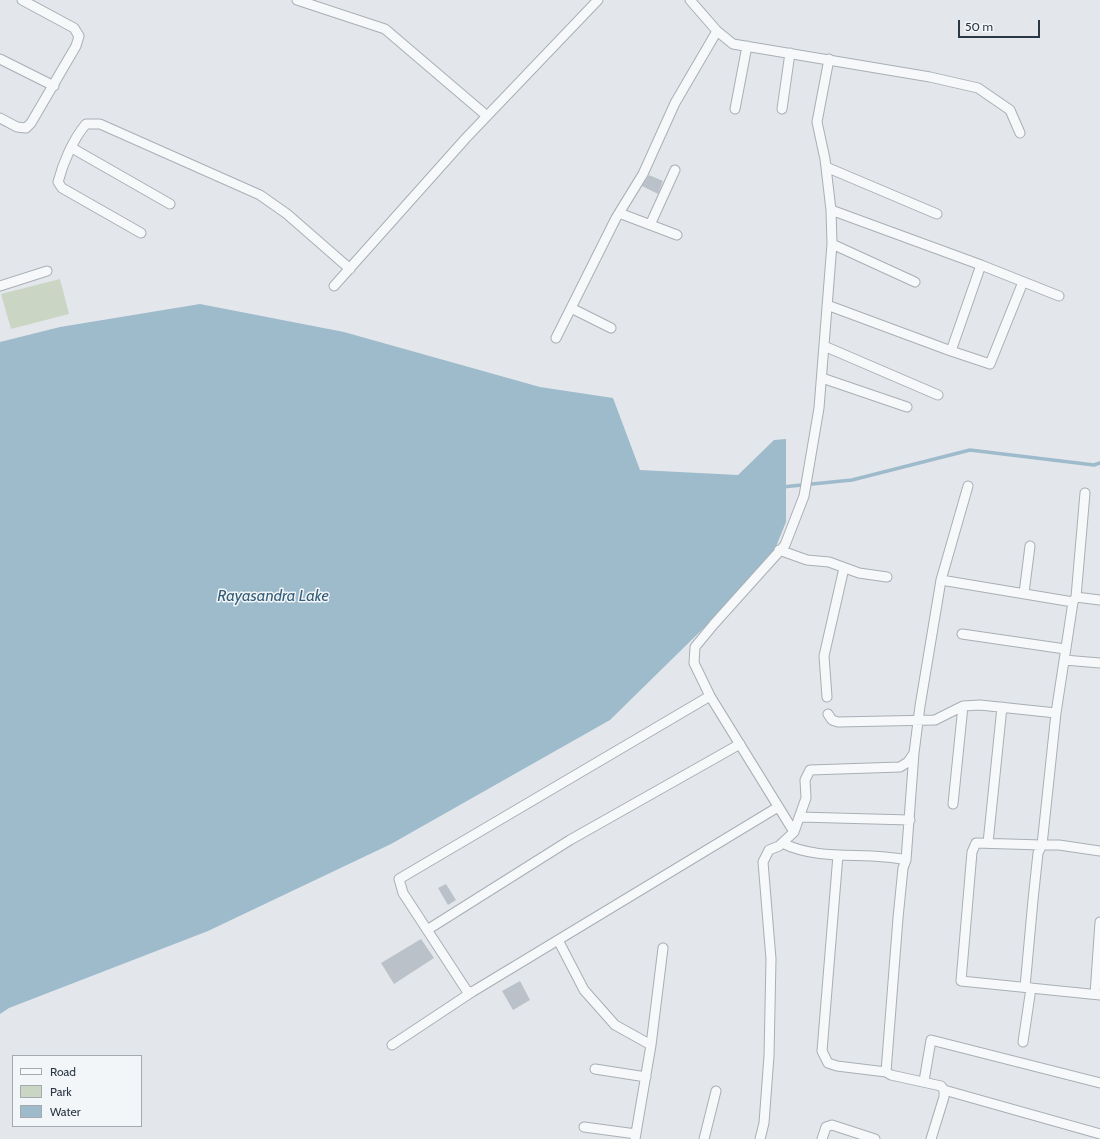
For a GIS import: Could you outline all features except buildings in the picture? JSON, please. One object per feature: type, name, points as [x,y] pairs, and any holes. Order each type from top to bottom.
[{"type":"street","points":[[0,118],[17,127],[26,128],[31,123],[54,86],[76,46],[79,36],[74,28],[22,0]]},
{"type":"street","points":[[297,0],[385,29],[487,116]]},
{"type":"street","points":[[334,286],[487,116],[598,0]]},
{"type":"street","points":[[690,0],[717,31],[733,44],[930,77],[978,88],[1010,110],[1020,133]]},
{"type":"street","points":[[556,338],[619,213],[643,174],[675,103],[717,31]]},
{"type":"street","points":[[735,109],[747,46]]},
{"type":"street","points":[[782,109],[790,53]]},
{"type":"street","points":[[0,59],[54,86]]},
{"type":"street","points":[[794,832],[710,696],[694,663],[695,647],[779,550],[785,546],[804,496],[819,408],[832,244],[831,210],[826,166],[817,122],[829,59]]},
{"type":"street","points":[[142,233],[62,188],[58,182],[60,173],[79,132],[86,124],[100,124],[260,195],[287,214],[350,269]]},
{"type":"street","points":[[72,148],[170,204]]},
{"type":"street","points":[[826,166],[937,214]]},
{"type":"street","points":[[650,225],[675,170]]},
{"type":"street","points":[[831,210],[981,265],[1059,296]]},
{"type":"street","points":[[619,213],[677,235]]},
{"type":"street","points":[[832,244],[915,282]]},
{"type":"street","points":[[951,351],[981,265]]},
{"type":"street","points":[[0,286],[46,271]]},
{"type":"street","points":[[827,305],[990,364],[1023,282]]},
{"type":"street","points":[[572,308],[611,328]]},
{"type":"street","points":[[824,346],[938,395]]},
{"type":"street","points":[[822,378],[907,408]]},
{"type":"street","points":[[886,1072],[898,918],[903,868],[906,860],[914,753],[918,722],[941,580],[968,486]]},
{"type":"street","points":[[1023,1042],[1028,988],[1033,893],[1038,853],[1042,845],[1056,713],[1065,649],[1075,599],[1085,493]]},
{"type":"street","points":[[1024,593],[1030,546]]},
{"type":"street","points":[[779,550],[808,560],[829,562],[858,573],[887,576]]},
{"type":"street","points":[[826,697],[824,656],[844,568]]},
{"type":"street","points":[[941,580],[1024,593],[1075,599],[1100,600]]},
{"type":"street","points":[[962,634],[1065,649]]},
{"type":"street","points":[[1064,660],[1100,663]]},
{"type":"street","points":[[472,992],[467,991],[403,893],[399,879],[710,696]]},
{"type":"street","points":[[828,714],[832,720],[838,722],[918,722],[935,720],[963,706],[980,704],[1056,713]]},
{"type":"street","points":[[953,804],[963,706]]},
{"type":"street","points":[[988,843],[1002,707]]},
{"type":"street","points":[[427,930],[570,840],[740,744]]},
{"type":"street","points":[[760,1139],[764,1123],[769,1056],[771,959],[763,862],[769,850],[782,843],[794,832],[806,798],[805,780],[810,770],[900,767],[908,762],[914,753]]},
{"type":"street","points":[[392,1045],[472,992],[778,807]]},
{"type":"street","points":[[799,817],[910,820]]},
{"type":"street","points":[[782,843],[794,849],[812,853],[906,860]]},
{"type":"street","points":[[1100,850],[1059,845],[976,843],[972,852],[962,981],[1098,994],[1100,922]]},
{"type":"street","points":[[838,855],[822,1051],[828,1063],[837,1066],[886,1072],[891,1076],[940,1086],[944,1090],[1100,1134]]},
{"type":"street","points":[[558,940],[584,990],[615,1025],[651,1045]]},
{"type":"street","points":[[584,1127],[635,1136],[651,1045],[663,948]]},
{"type":"street","points":[[924,1082],[931,1040],[1100,1083]]},
{"type":"street","points":[[595,1069],[646,1077]]},
{"type":"street","points":[[932,1139],[944,1097],[944,1090]]},
{"type":"street","points":[[704,1139],[716,1091]]},
{"type":"street","points":[[822,1139],[826,1127],[832,1125],[875,1139]]},
{"type":"green space","points":[[60,279],[69,314],[11,329],[1,294]]},
{"type":"water","name":"Rayasandra Lake","points":[[200,304],[344,332],[540,387],[613,398],[640,470],[738,475],[774,440],[786,439],[786,522],[769,564],[610,720],[391,844],[208,931],[9,1008],[0,1014],[0,342],[60,327]]},
{"type":"waterway","points":[[782,487],[852,480],[970,450],[1094,465],[1100,463]]}]
